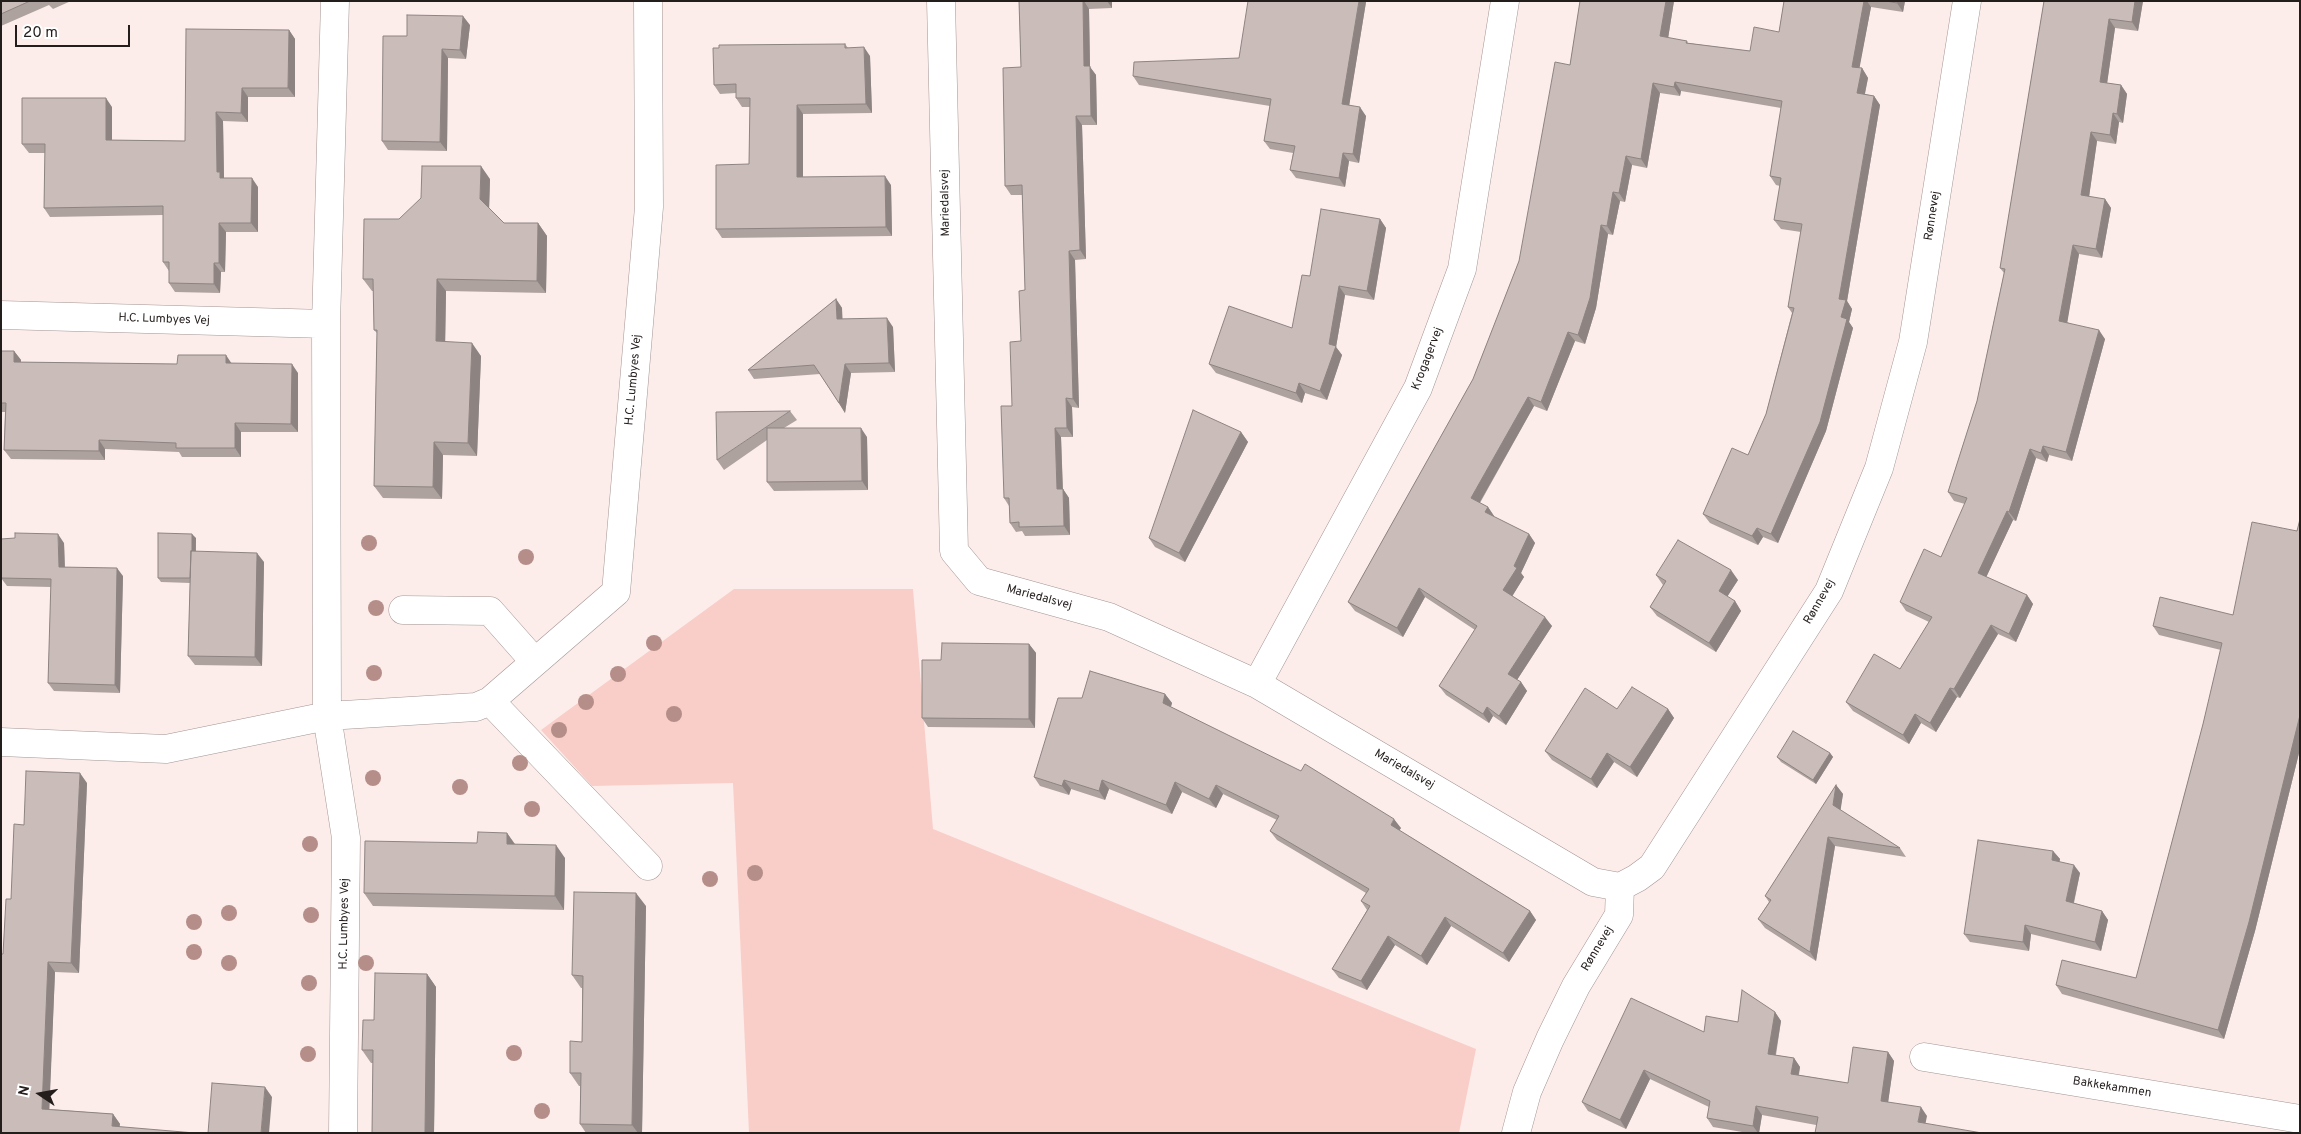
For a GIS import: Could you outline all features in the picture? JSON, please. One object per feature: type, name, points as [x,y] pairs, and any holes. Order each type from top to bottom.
[{"type":"street","name":"H.C. Lumbyes Vej","points":[[335,1],[326,324],[327,716],[346,838],[342,1133]]},
{"type":"street","name":"H.C. Lumbyes Vej","points":[[1,742],[166,749],[327,716],[476,707],[490,702],[616,592],[649,207],[648,1]]},
{"type":"street","name":"Mariedalsvej","points":[[941,1],[954,551],[979,582],[1108,617],[1257,684],[1593,882],[1620,886]]},
{"type":"street","name":"Krogagervej","points":[[1257,684],[1418,388],[1462,269],[1504,1]]},
{"type":"street","name":"Rønnevej","points":[[1516,1133],[1527,1092],[1550,1039],[1576,986],[1619,915],[1620,886],[1637,878],[1652,867],[1829,591],[1879,468],[1914,342],[1967,1]]},
{"type":"street","name":"H.C. Lumbyes Vej","points":[[1,315],[326,324]]},
{"type":"street","points":[[403,610],[490,612],[535,662]]},
{"type":"street","points":[[490,702],[648,866]]},
{"type":"street","name":"Bakkekammen","points":[[1924,1057],[2300,1120],[2297,1133]]},
{"type":"shaded area","points":[[734,589],[913,589],[933,829],[1476,1049],[1459,1133],[749,1133],[733,783],[592,786],[541,730]]},
{"type":"building","points":[[1,1],[30,1],[1,14]]},
{"type":"building","points":[[1019,1],[1083,1],[1084,66],[1090,66],[1091,116],[1076,116],[1080,250],[1069,251],[1073,399],[1066,398],[1067,428],[1055,428],[1057,489],[1063,489],[1064,526],[1019,527],[1019,522],[1010,523],[1009,498],[1004,498],[1001,406],[1012,406],[1010,342],[1021,341],[1019,291],[1025,290],[1022,185],[1005,186],[1003,68],[1021,67]]},
{"type":"building","points":[[1248,1],[1359,1],[1342,104],[1360,107],[1353,154],[1343,153],[1339,178],[1290,170],[1295,146],[1264,141],[1271,99],[1133,76],[1134,62],[1239,58]]},
{"type":"building","points":[[1580,1],[1666,1],[1660,36],[1687,41],[1686,43],[1750,51],[1754,27],[1779,32],[1784,1],[1864,1],[1852,67],[1862,68],[1857,93],[1874,96],[1839,299],[1846,300],[1841,317],[1847,319],[1820,422],[1771,534],[1757,528],[1752,536],[1703,514],[1732,448],[1748,455],[1766,414],[1794,308],[1788,307],[1802,224],[1774,220],[1781,178],[1770,176],[1782,101],[1675,82],[1674,87],[1653,83],[1641,159],[1626,156],[1619,193],[1613,192],[1607,226],[1601,225],[1590,298],[1578,335],[1568,332],[1541,402],[1528,397],[1471,498],[1488,507],[1485,512],[1529,534],[1514,566],[1517,568],[1503,590],[1545,617],[1508,674],[1521,682],[1499,716],[1487,707],[1483,714],[1439,686],[1477,626],[1419,588],[1397,628],[1348,602],[1473,379],[1519,261],[1555,62],[1570,65]]},
{"type":"building","points":[[2044,1],[2135,1],[2132,22],[2109,19],[2100,82],[2121,85],[2117,114],[2113,113],[2110,135],[2091,132],[2081,195],[2105,199],[2096,249],[2073,245],[2059,321],[2099,330],[2066,452],[2043,446],[2041,453],[2030,449],[2009,512],[2007,511],[1978,573],[2027,595],[2009,634],[1991,625],[1954,689],[1950,688],[1930,723],[1915,714],[1903,735],[1846,702],[1874,654],[1900,669],[1932,617],[1900,602],[1924,549],[1941,557],[1967,498],[1948,492],[1977,401],[2005,269],[2000,268]]},
{"type":"building","points":[[407,15],[463,16],[460,50],[442,49],[440,142],[382,141],[383,36],[407,36]]},
{"type":"building","points":[[186,29],[289,30],[288,88],[242,88],[241,113],[216,112],[217,172],[220,172],[220,178],[252,178],[251,223],[219,223],[219,263],[214,263],[214,284],[169,283],[169,262],[163,262],[163,206],[44,208],[45,144],[22,144],[22,98],[106,98],[106,140],[185,141]]},
{"type":"building","points":[[845,44],[845,48],[864,47],[866,104],[797,105],[797,177],[885,176],[886,227],[716,229],[716,165],[749,164],[750,98],[736,98],[736,84],[714,85],[713,48],[719,48],[719,45]]},
{"type":"building","points":[[422,166],[481,166],[480,199],[504,223],[538,223],[537,281],[437,279],[436,341],[472,343],[468,443],[434,442],[433,487],[374,486],[377,330],[374,330],[373,279],[363,279],[364,219],[399,219],[421,198]]},
{"type":"building","points":[[1321,209],[1380,219],[1367,291],[1339,286],[1329,344],[1336,346],[1320,391],[1299,383],[1296,393],[1209,364],[1229,306],[1292,328],[1302,275],[1310,276]]},
{"type":"building","points":[[836,299],[837,319],[887,318],[889,363],[845,364],[839,403],[814,365],[748,370]]},
{"type":"building","points":[[1,351],[14,351],[14,362],[177,364],[178,355],[226,355],[226,363],[292,364],[291,424],[235,423],[235,448],[176,448],[176,443],[99,440],[99,451],[4,450],[6,403],[1,403]]},
{"type":"building","points":[[1193,410],[1241,432],[1179,553],[1149,538]]},
{"type":"building","points":[[790,411],[717,460],[716,412]]},
{"type":"building","points":[[767,428],[861,428],[862,481],[767,482]]},
{"type":"building","points":[[2300,519],[2300,715],[2249,922],[2218,1030],[2056,985],[2062,960],[2136,978],[2203,724],[2222,643],[2153,626],[2160,597],[2233,615],[2252,522],[2297,531]]},
{"type":"building","points":[[15,533],[58,534],[59,567],[117,568],[115,685],[48,683],[51,579],[1,578],[1,539],[15,538]]},
{"type":"building","points":[[158,533],[192,534],[190,578],[158,578]]},
{"type":"building","points":[[1678,540],[1731,570],[1719,591],[1735,601],[1709,643],[1650,607],[1666,581],[1656,575]]},
{"type":"building","points":[[191,551],[257,553],[255,657],[188,656]]},
{"type":"building","points":[[942,643],[1029,644],[1029,719],[922,718],[922,660],[941,660]]},
{"type":"building","points":[[1090,671],[1165,694],[1163,703],[1301,771],[1305,764],[1394,819],[1391,825],[1530,911],[1503,953],[1445,917],[1421,956],[1388,936],[1361,981],[1332,969],[1370,906],[1361,901],[1369,889],[1270,831],[1279,816],[1216,785],[1209,799],[1175,782],[1166,805],[1102,780],[1099,791],[1064,780],[1062,786],[1034,777],[1058,698],[1082,698]]},
{"type":"building","points":[[1632,687],[1668,709],[1630,767],[1607,753],[1591,779],[1545,751],[1585,688],[1617,709]]},
{"type":"building","points":[[1793,731],[1830,753],[1813,780],[1777,757]]},
{"type":"building","points":[[26,771],[80,773],[71,963],[48,962],[42,1109],[113,1114],[112,1126],[195,1133],[1,1133],[1,954],[3,954],[6,899],[11,899],[14,824],[24,825]]},
{"type":"building","points":[[1836,785],[1833,805],[1900,848],[1828,837],[1810,952],[1758,919],[1771,900],[1765,896]]},
{"type":"building","points":[[478,832],[507,833],[507,844],[556,845],[555,896],[364,893],[365,841],[477,843]]},
{"type":"building","points":[[1978,840],[2053,851],[2052,860],[2074,865],[2066,901],[2102,911],[2095,942],[2025,925],[2023,942],[1964,934]]},
{"type":"building","points":[[574,892],[636,893],[632,1125],[580,1124],[581,1073],[570,1073],[570,1041],[582,1042],[583,976],[572,975]]},
{"type":"building","points":[[375,973],[427,974],[425,1133],[372,1133],[373,1050],[362,1050],[363,1020],[374,1020]]},
{"type":"building","points":[[1742,990],[1775,1012],[1768,1054],[1794,1058],[1791,1074],[1848,1083],[1853,1047],[1888,1052],[1881,1101],[1921,1107],[1918,1122],[1982,1133],[1815,1133],[1818,1117],[1756,1106],[1753,1126],[1707,1118],[1710,1101],[1644,1070],[1620,1120],[1582,1102],[1631,998],[1704,1032],[1706,1016],[1738,1022]]},
{"type":"building","points":[[212,1083],[265,1087],[261,1133],[208,1133]]}]
